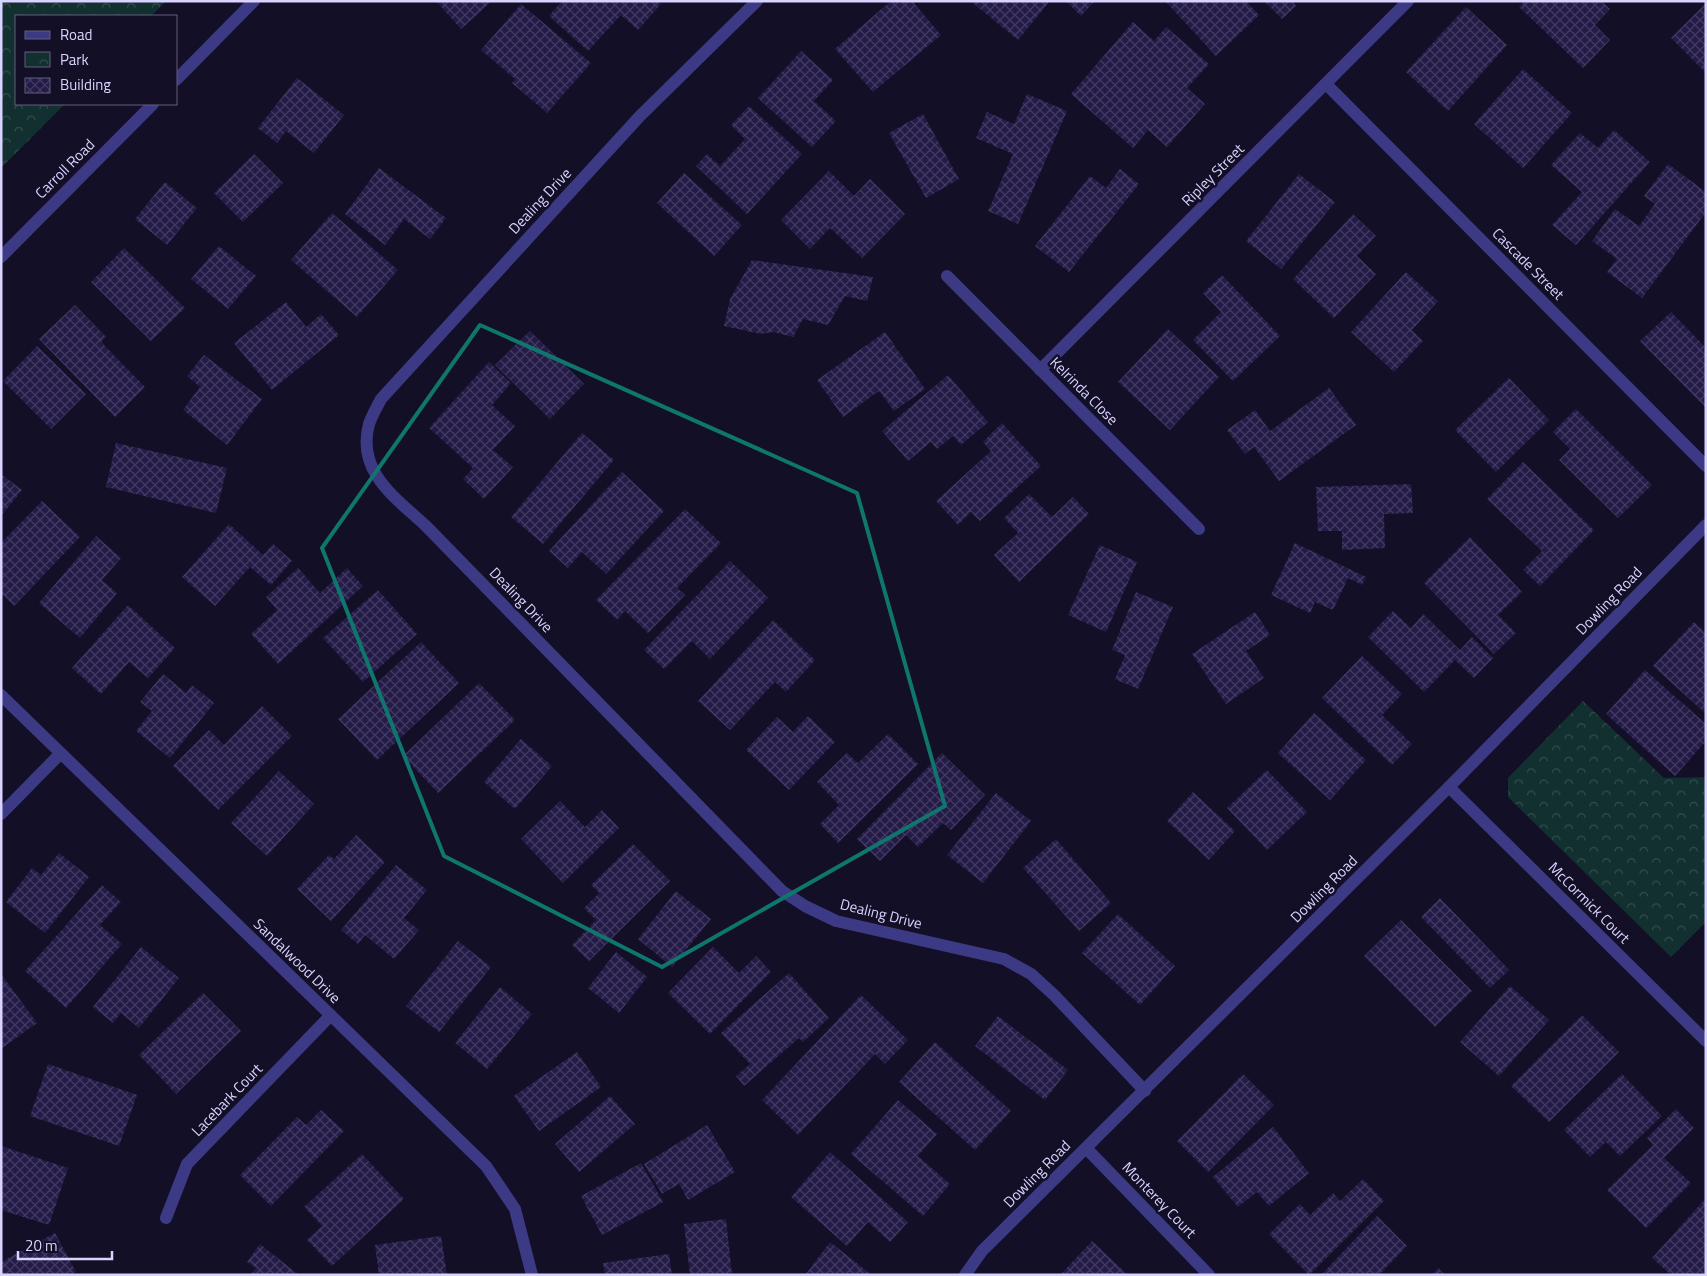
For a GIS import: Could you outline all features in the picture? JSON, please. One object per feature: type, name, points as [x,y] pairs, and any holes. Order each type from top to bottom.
[{"type":"street","points":[[178,78],[254,1]]},
{"type":"street","name":"Dealing Drive","points":[[757,1],[640,116],[381,399],[369,424],[367,439],[368,456],[380,484],[391,496],[426,526],[782,891],[805,906],[836,921],[1004,959],[1031,974],[1054,995],[1145,1091]]},
{"type":"street","name":"Ripley Street","points":[[1040,370],[1408,1]]},
{"type":"street","name":"Cascade Street","points":[[1326,84],[1706,466]]},
{"type":"street","name":"Carroll Road","points":[[1,257],[152,105]]},
{"type":"street","name":"Kelrinda Close","points":[[947,276],[1199,529]]},
{"type":"street","name":"Dowling Road","points":[[965,1275],[982,1251],[1449,787],[1706,525]]},
{"type":"street","name":"Sandalwood Drive","points":[[1,695],[486,1166],[515,1209],[532,1275]]},
{"type":"street","points":[[1,814],[60,754]]},
{"type":"street","name":"McCormick Court","points":[[1449,787],[1706,1041]]},
{"type":"street","name":"Lacebark Court","points":[[166,1218],[188,1164],[330,1016]]},
{"type":"street","name":"Monterey Court","points":[[1086,1148],[1209,1275]]},
{"type":"highlighted area","points":[[480,325],[857,493],[945,806],[662,967],[444,856],[322,548]]},
{"type":"green space","points":[[1,1],[166,1],[152,15],[15,15],[15,105],[64,105],[1,168]]},
{"type":"green space","points":[[1583,701],[1664,778],[1706,777],[1706,922],[1671,957],[1508,797],[1508,778]]},
{"type":"building","points":[[436,1],[492,1],[461,29]]},
{"type":"building","points":[[562,1],[657,1],[661,4],[638,30],[621,15],[588,51],[549,16]]},
{"type":"building","points":[[891,1],[912,1],[941,35],[873,92],[835,49]]},
{"type":"building","points":[[975,1],[1050,1],[1018,40],[973,3]]},
{"type":"building","points":[[1066,1],[1095,1],[1081,16]]},
{"type":"building","points":[[1165,1],[1246,1],[1259,15],[1216,56]]},
{"type":"building","points":[[1264,1],[1292,1],[1296,6],[1282,19]]},
{"type":"building","points":[[1524,1],[1601,1],[1610,9],[1595,25],[1610,40],[1583,68],[1519,7]]},
{"type":"building","points":[[1706,3],[1706,73],[1671,38]]},
{"type":"building","points":[[521,4],[591,63],[547,113],[512,83],[515,79],[481,50]]},
{"type":"building","points":[[1466,7],[1507,45],[1448,111],[1406,72]]},
{"type":"building","points":[[1133,22],[1154,41],[1166,27],[1209,64],[1187,88],[1205,104],[1167,147],[1148,130],[1133,148],[1071,94]]},
{"type":"building","points":[[801,51],[833,80],[814,101],[836,121],[812,147],[758,98]]},
{"type":"building","points":[[1523,69],[1572,113],[1523,168],[1474,124]]},
{"type":"building","points":[[297,78],[344,115],[314,153],[286,131],[277,143],[258,128]]},
{"type":"building","points":[[1027,94],[1067,111],[1018,224],[988,211],[1013,154],[976,138],[987,112],[1014,124]]},
{"type":"building","points":[[749,106],[802,154],[747,214],[696,166],[707,154],[720,166],[745,139],[731,125]]},
{"type":"building","points":[[923,114],[959,179],[926,198],[889,133]]},
{"type":"building","points":[[1614,130],[1650,162],[1576,245],[1552,225],[1582,192],[1551,165],[1580,133],[1598,148]]},
{"type":"building","points":[[254,154],[283,183],[243,222],[214,193]]},
{"type":"building","points":[[1668,164],[1706,192],[1706,212],[1642,298],[1607,272],[1617,259],[1592,241],[1615,209],[1639,226],[1655,204],[1644,196]]},
{"type":"building","points":[[379,168],[446,218],[430,239],[404,219],[385,245],[345,214]]},
{"type":"building","points":[[1120,169],[1139,184],[1069,272],[1035,246],[1090,176],[1106,188]]},
{"type":"building","points":[[829,171],[854,196],[870,179],[905,214],[862,258],[830,228],[810,249],[781,220]]},
{"type":"building","points":[[684,173],[742,225],[714,256],[657,203]]},
{"type":"building","points":[[1299,174],[1335,202],[1281,269],[1246,241]]},
{"type":"building","points":[[165,182],[197,208],[167,245],[135,219]]},
{"type":"building","points":[[332,213],[398,270],[357,317],[291,260]]},
{"type":"building","points":[[1353,214],[1376,236],[1357,256],[1376,274],[1334,318],[1293,279]]},
{"type":"building","points":[[219,246],[256,276],[228,309],[191,279]]},
{"type":"building","points":[[124,248],[185,308],[151,341],[91,282]]},
{"type":"building","points":[[752,260],[873,277],[867,301],[845,296],[828,325],[803,319],[793,337],[773,332],[761,334],[724,326],[730,299]]},
{"type":"building","points":[[1406,272],[1438,301],[1412,330],[1423,341],[1394,372],[1351,332]]},
{"type":"building","points":[[1222,275],[1280,336],[1233,381],[1193,340],[1221,312],[1203,293]]},
{"type":"building","points":[[286,302],[306,327],[321,314],[339,335],[272,390],[234,343]]},
{"type":"building","points":[[75,305],[106,337],[101,342],[145,387],[115,417],[39,339]]},
{"type":"building","points":[[1671,312],[1706,348],[1706,408],[1640,341]]},
{"type":"building","points":[[1168,329],[1219,377],[1170,430],[1118,382]]},
{"type":"building","points":[[530,331],[584,384],[550,419],[495,365]]},
{"type":"building","points":[[885,332],[925,389],[894,411],[879,391],[843,417],[817,380]]},
{"type":"building","points":[[37,346],[86,394],[51,429],[3,381]]},
{"type":"building","points":[[204,355],[262,399],[227,445],[183,410],[200,387],[187,376]]},
{"type":"building","points":[[489,362],[511,383],[492,405],[515,426],[493,450],[513,467],[484,499],[463,479],[473,468],[429,428]]},
{"type":"building","points":[[948,375],[988,422],[961,445],[953,436],[937,449],[931,442],[908,461],[882,431]]},
{"type":"building","points":[[1509,378],[1549,420],[1496,472],[1455,430]]},
{"type":"building","points":[[1329,388],[1356,425],[1279,481],[1254,447],[1245,454],[1227,430],[1255,410],[1270,431]]},
{"type":"building","points":[[1576,409],[1652,485],[1618,518],[1559,460],[1570,449],[1553,432]]},
{"type":"building","points":[[1002,423],[1041,466],[980,521],[971,512],[958,525],[936,501],[991,451],[983,442]]},
{"type":"building","points":[[582,433],[614,460],[543,544],[511,517]]},
{"type":"building","points":[[116,443],[227,468],[216,513],[106,487]]},
{"type":"building","points":[[1523,462],[1594,530],[1540,586],[1523,570],[1542,551],[1487,499]]},
{"type":"building","points":[[622,472],[664,511],[606,574],[582,552],[568,568],[549,551]]},
{"type":"building","points":[[1,474],[22,490],[1,516]]},
{"type":"building","points":[[1411,484],[1413,513],[1384,514],[1385,548],[1342,550],[1342,531],[1318,531],[1316,487]]},
{"type":"building","points":[[1029,494],[1052,517],[1073,497],[1089,514],[1019,582],[994,555],[1018,533],[1004,518]]},
{"type":"building","points":[[42,501],[80,537],[14,606],[1,593],[1,543]]},
{"type":"building","points":[[685,509],[721,543],[677,588],[685,595],[648,633],[625,611],[617,620],[596,600]]},
{"type":"building","points":[[229,524],[263,555],[273,544],[292,561],[271,585],[250,567],[215,606],[182,577]]},
{"type":"building","points":[[96,536],[121,558],[102,580],[117,593],[80,638],[39,603]]},
{"type":"building","points":[[1470,537],[1522,592],[1498,615],[1516,633],[1494,654],[1424,583]]},
{"type":"building","points":[[1295,543],[1366,577],[1362,585],[1348,578],[1333,610],[1315,602],[1310,613],[1271,595]]},
{"type":"building","points":[[1100,545],[1137,562],[1106,632],[1068,615]]},
{"type":"building","points":[[730,561],[768,598],[710,659],[692,641],[664,669],[644,650]]},
{"type":"building","points":[[298,568],[320,593],[347,568],[363,586],[278,664],[251,634],[277,610],[266,597]]},
{"type":"building","points":[[378,590],[417,634],[363,682],[323,638]]},
{"type":"building","points":[[1136,592],[1173,607],[1138,689],[1115,679],[1125,655],[1112,650]]},
{"type":"building","points":[[128,605],[175,648],[148,678],[129,662],[101,694],[72,668]]},
{"type":"building","points":[[1393,611],[1411,628],[1423,614],[1460,650],[1472,637],[1493,658],[1474,678],[1455,660],[1424,692],[1368,637]]},
{"type":"building","points":[[1255,612],[1270,635],[1246,651],[1264,678],[1226,704],[1192,654]]},
{"type":"building","points":[[773,620],[815,660],[786,692],[775,682],[730,730],[698,701]]},
{"type":"building","points":[[1694,622],[1706,633],[1706,714],[1653,666]]},
{"type":"building","points":[[421,642],[459,683],[377,760],[338,719]]},
{"type":"building","points":[[1362,656],[1402,694],[1382,715],[1412,744],[1392,765],[1322,698]]},
{"type":"building","points":[[1645,670],[1706,724],[1706,741],[1675,776],[1606,714]]},
{"type":"building","points":[[163,674],[186,693],[192,685],[214,703],[170,758],[136,731],[152,711],[140,702]]},
{"type":"building","points":[[479,683],[515,720],[438,793],[403,756]]},
{"type":"building","points":[[262,706],[292,736],[218,810],[173,766],[209,730],[224,745]]},
{"type":"building","points":[[1314,713],[1366,760],[1330,800],[1278,753]]},
{"type":"building","points":[[808,716],[835,742],[789,790],[746,750],[777,717],[793,732]]},
{"type":"building","points":[[888,734],[918,764],[838,843],[820,824],[839,805],[817,782],[847,753],[858,763]]},
{"type":"building","points":[[521,739],[552,766],[515,809],[484,782]]},
{"type":"building","points":[[942,753],[985,795],[951,830],[943,823],[918,847],[906,835],[880,861],[857,839]]},
{"type":"building","points":[[1267,770],[1307,812],[1267,850],[1227,808]]},
{"type":"building","points":[[279,771],[314,804],[267,856],[231,823]]},
{"type":"building","points":[[1193,792],[1235,831],[1209,860],[1167,821]]},
{"type":"building","points":[[996,793],[1031,821],[983,883],[947,855]]},
{"type":"building","points":[[560,801],[585,827],[602,810],[619,828],[563,883],[521,839]]},
{"type":"building","points":[[356,835],[385,862],[331,921],[297,889],[329,855],[334,859]]},
{"type":"building","points":[[1056,839],[1111,903],[1079,931],[1023,868]]},
{"type":"building","points":[[633,844],[670,881],[589,961],[572,945],[596,920],[584,908],[599,893],[591,885]]},
{"type":"building","points":[[59,853],[89,877],[45,933],[6,902],[32,868],[41,875]]},
{"type":"building","points":[[396,865],[427,890],[404,918],[419,930],[394,959],[365,935],[358,944],[341,930]]},
{"type":"building","points":[[102,885],[121,902],[100,925],[122,944],[66,1008],[25,971]]},
{"type":"building","points":[[676,891],[711,919],[672,967],[638,939]]},
{"type":"building","points":[[1440,898],[1509,970],[1490,988],[1421,917]]},
{"type":"building","points":[[1118,914],[1175,966],[1140,1005],[1082,953]]},
{"type":"building","points":[[1401,920],[1472,991],[1435,1027],[1364,956]]},
{"type":"building","points":[[458,941],[491,967],[439,1032],[406,1006]]},
{"type":"building","points":[[141,947],[179,978],[139,1028],[121,1013],[113,1023],[93,1007]]},
{"type":"building","points":[[713,947],[739,973],[756,956],[771,972],[710,1034],[668,993]]},
{"type":"building","points":[[616,952],[647,977],[619,1013],[588,988]]},
{"type":"building","points":[[789,973],[829,1018],[803,1042],[799,1038],[744,1086],[736,1076],[750,1064],[721,1033]]},
{"type":"building","points":[[1,974],[37,1023],[1,1049]]},
{"type":"building","points":[[1510,986],[1549,1020],[1499,1076],[1460,1042]]},
{"type":"building","points":[[500,987],[532,1014],[487,1069],[455,1043]]},
{"type":"building","points":[[203,993],[241,1031],[176,1094],[139,1055]]},
{"type":"building","points":[[861,995],[908,1040],[885,1064],[875,1054],[798,1135],[762,1100]]},
{"type":"building","points":[[1582,1015],[1619,1052],[1549,1122],[1511,1086]]},
{"type":"building","points":[[998,1016],[1068,1070],[1045,1100],[975,1046]]},
{"type":"building","points":[[935,1042],[1011,1111],[975,1150],[899,1082]]},
{"type":"building","points":[[577,1052],[601,1087],[539,1131],[514,1096]]},
{"type":"building","points":[[48,1064],[137,1095],[119,1146],[30,1116]]},
{"type":"building","points":[[1243,1074],[1274,1105],[1208,1172],[1177,1141]]},
{"type":"building","points":[[1622,1074],[1662,1116],[1620,1156],[1606,1142],[1590,1157],[1564,1130]]},
{"type":"building","points":[[610,1096],[635,1124],[579,1172],[555,1144]]},
{"type":"building","points":[[898,1100],[937,1134],[918,1156],[950,1184],[923,1216],[851,1154]]},
{"type":"building","points":[[1676,1109],[1694,1128],[1664,1158],[1691,1183],[1646,1228],[1607,1190],[1653,1145],[1647,1138]]},
{"type":"building","points":[[321,1110],[344,1131],[271,1206],[240,1175],[297,1117],[306,1125]]},
{"type":"building","points":[[707,1125],[735,1172],[688,1200],[679,1184],[662,1194],[644,1164]]},
{"type":"building","points":[[1273,1127],[1309,1173],[1269,1206],[1257,1192],[1238,1207],[1213,1177]]},
{"type":"building","points":[[1,1146],[68,1168],[49,1225],[1,1210]]},
{"type":"building","points":[[830,1152],[908,1222],[890,1242],[868,1222],[847,1246],[791,1197]]},
{"type":"building","points":[[362,1154],[404,1199],[332,1266],[307,1240],[322,1226],[304,1207]]},
{"type":"building","points":[[641,1163],[663,1202],[602,1235],[581,1196]]},
{"type":"building","points":[[1363,1179],[1384,1201],[1309,1275],[1269,1234],[1300,1204],[1310,1215],[1333,1193],[1340,1201]]},
{"type":"building","points":[[1706,1198],[1706,1273],[1671,1275],[1652,1258]]},
{"type":"building","points":[[1377,1216],[1407,1246],[1379,1275],[1321,1275]]},
{"type":"building","points":[[726,1219],[732,1275],[690,1275],[684,1224]]},
{"type":"building","points":[[55,1233],[76,1272],[70,1275],[1,1275],[1,1262]]},
{"type":"building","points":[[441,1236],[447,1275],[379,1275],[375,1245]]},
{"type":"building","points":[[1092,1241],[1128,1275],[1060,1275]]},
{"type":"building","points":[[830,1242],[872,1275],[805,1275]]},
{"type":"building","points":[[260,1244],[299,1275],[250,1275],[256,1268],[247,1262]]},
{"type":"building","points":[[669,1254],[672,1275],[605,1275],[603,1263]]},
{"type":"building","points":[[1438,1268],[1445,1275],[1432,1275]]}]
